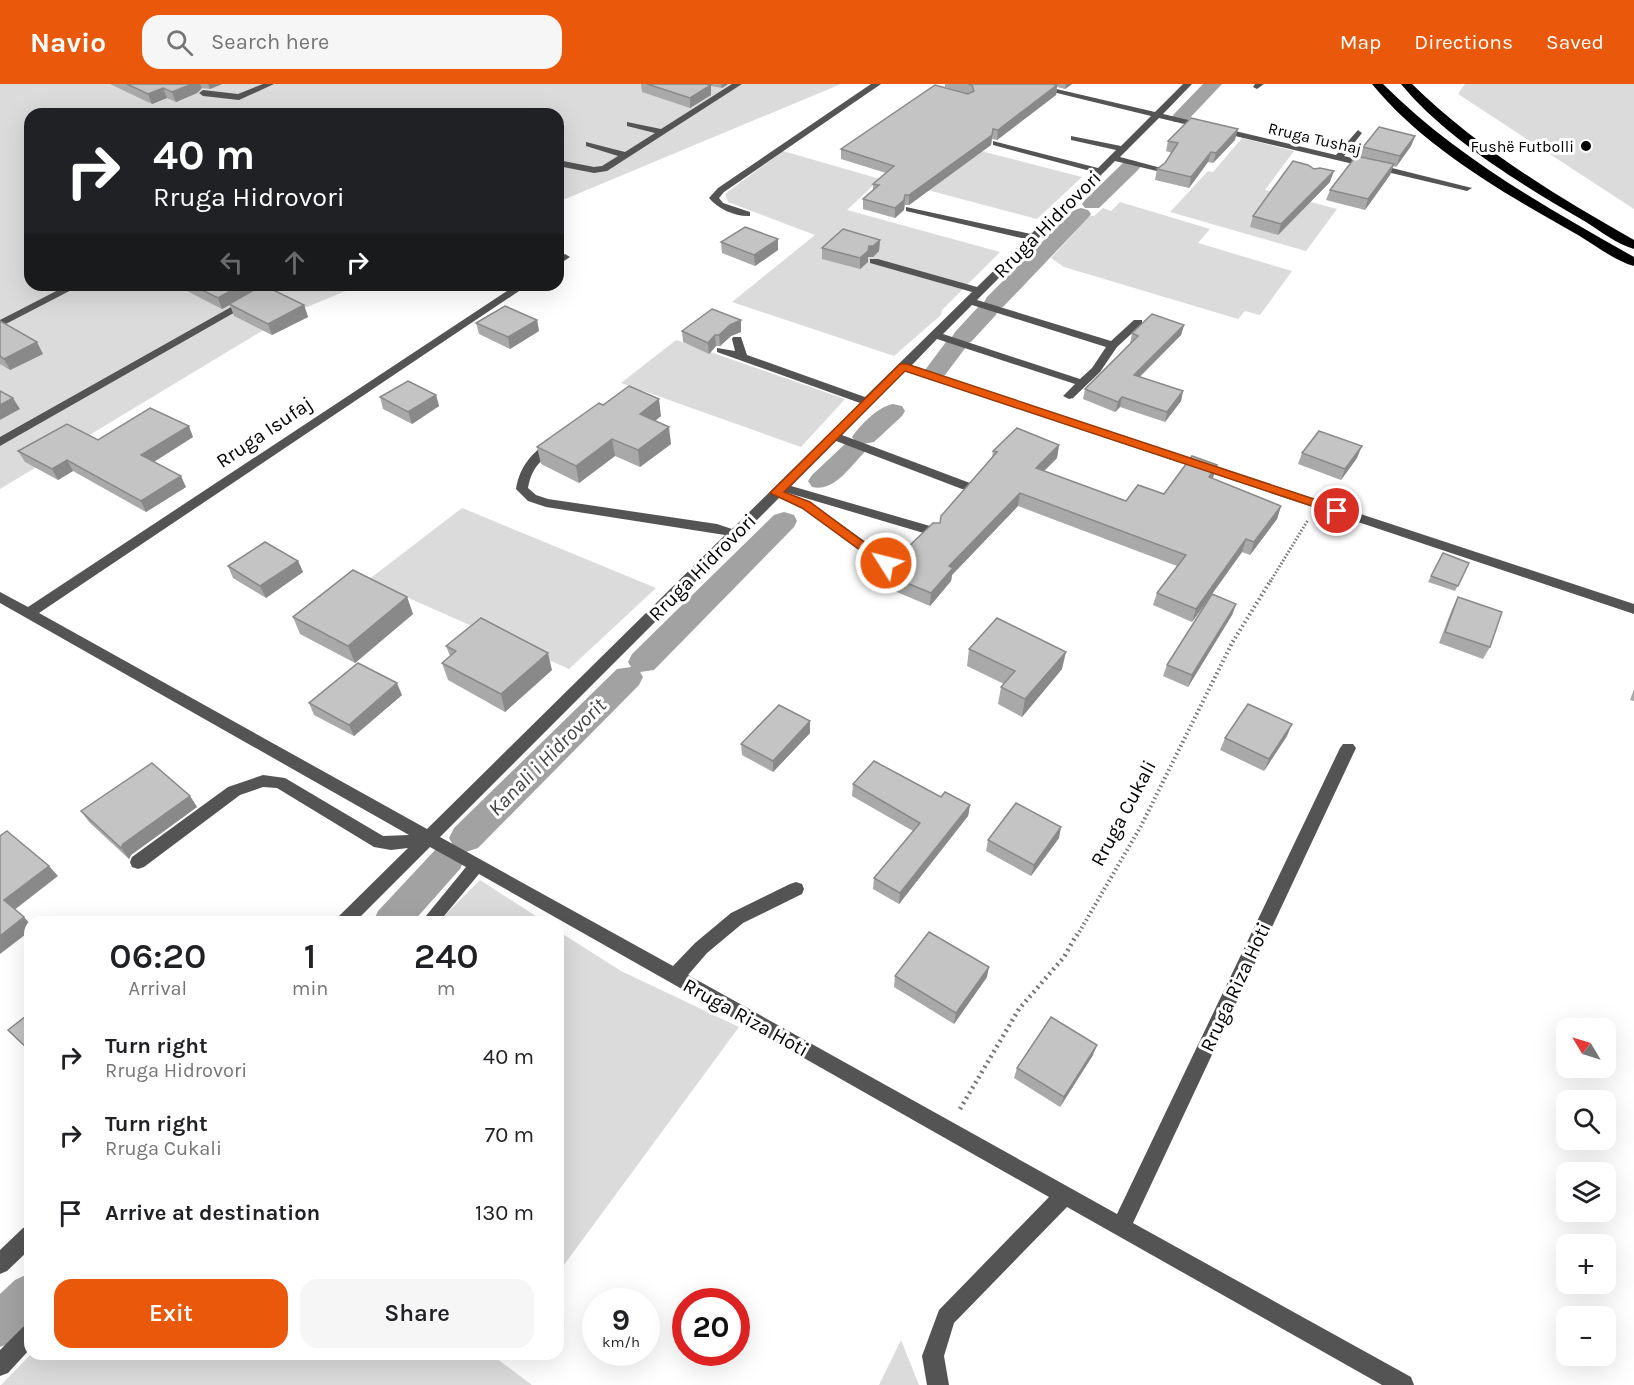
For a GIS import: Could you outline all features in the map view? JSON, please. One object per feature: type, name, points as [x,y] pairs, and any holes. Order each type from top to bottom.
[{"type":"highway","points":[[1377,84],[1404,113],[1474,168],[1634,262]]},
{"type":"highway","points":[[1406,84],[1429,108],[1498,161],[1560,203],[1634,245]]},
{"type":"street","points":[[203,93],[239,97],[269,84]]},
{"type":"street","points":[[642,136],[738,84]]},
{"type":"street","points":[[747,214],[720,205],[714,198],[721,190],[877,84]]},
{"type":"street","points":[[1021,94],[1025,84]]},
{"type":"street","name":"Rruga Tushaj","points":[[1025,84],[1467,188]]},
{"type":"street","points":[[1069,95],[1081,84]]},
{"type":"street","name":"Rruga Hidrovori","points":[[350,916],[1188,84]]},
{"type":"street","points":[[710,90],[723,93]]},
{"type":"street","points":[[630,124],[659,128]]},
{"type":"street","points":[[564,164],[594,170],[604,169],[626,155],[659,128]]},
{"type":"street","points":[[1337,159],[1358,132]]},
{"type":"street","points":[[1085,134],[1071,140],[1118,153],[1158,170]]},
{"type":"street","points":[[1006,135],[992,146],[1100,171]]},
{"type":"street","points":[[589,144],[626,155]]},
{"type":"street","points":[[1317,167],[1325,156]]},
{"type":"street","points":[[909,209],[1032,238]]},
{"type":"street","points":[[873,261],[980,291]]},
{"type":"street","points":[[0,324],[64,291]]},
{"type":"street","points":[[0,442],[267,291]]},
{"type":"street","name":"Rruga Isufaj","points":[[29,613],[514,291]]},
{"type":"street","points":[[969,301],[1113,345]]},
{"type":"street","points":[[1069,396],[1104,361],[1113,345],[1138,322]]},
{"type":"street","points":[[935,335],[1082,383]]},
{"type":"street","points":[[737,339],[742,357]]},
{"type":"street","points":[[721,350],[868,402]]},
{"type":"street","points":[[903,367],[1634,609]]},
{"type":"street","points":[[566,434],[531,461],[524,476],[522,489],[532,498],[546,503],[717,528],[735,534]]},
{"type":"street","points":[[834,436],[966,486]]},
{"type":"street","points":[[779,490],[932,531]]},
{"type":"street","points":[[779,490],[806,505],[886,563]]},
{"type":"street","points":[[0,597],[428,839]]},
{"type":"street","name":"Rruga Riza Hoti","points":[[1121,1227],[1348,748]]},
{"type":"street","points":[[138,862],[234,791],[263,782],[280,783],[380,842],[428,839]]},
{"type":"street","name":"Rruga Riza Hoti","points":[[428,839],[1403,1385]]},
{"type":"street","points":[[434,916],[476,866]]},
{"type":"street","points":[[675,977],[701,948],[737,918],[796,889]]},
{"type":"street","points":[[938,1385],[933,1356],[946,1317],[1064,1196]]},
{"type":"street","points":[[0,1264],[24,1240]]},
{"type":"street","points":[[0,1365],[24,1340]]},
{"type":"path","name":"Rruga Cukali","points":[[947,1130],[1019,1009],[1064,957],[1141,826],[1233,643],[1317,504]]},
{"type":"shaded area","points":[[0,84],[841,84],[564,199],[564,108],[24,108],[24,291],[346,291],[290,314],[0,489]]},
{"type":"shaded area","name":"Fushë Futbolli","points":[[1465,84],[1634,84],[1634,209],[1458,94]]},
{"type":"shaded area","points":[[1242,138],[1294,151],[1265,190],[1337,209],[1306,251],[1170,212],[1208,171],[1213,172]]},
{"type":"shaded area","points":[[934,139],[1082,177],[1037,219],[882,178]]},
{"type":"shaded area","points":[[783,151],[880,179],[847,210],[1000,252],[942,310],[941,315],[894,356],[732,302],[815,235],[728,202],[725,194]]},
{"type":"shaded area","points":[[1120,202],[1210,229],[1198,243],[1292,271],[1260,315],[1245,311],[1238,319],[1064,267],[1051,258],[1090,216],[1094,216],[1103,208],[1111,211]]},
{"type":"shaded area","points":[[676,340],[845,399],[801,447],[621,383]]},
{"type":"shaded area","points":[[462,508],[656,588],[569,669],[368,580]]},
{"type":"shaded area","points":[[480,880],[536,916],[444,916]]},
{"type":"shaded area","points":[[564,935],[621,971],[739,1027],[564,1265]]},
{"type":"shaded area","points":[[901,1340],[919,1385],[879,1385]]},
{"type":"shaded area","points":[[25,1360],[499,1360],[532,1385],[1,1385]]},
{"type":"building","points":[[127,84],[192,84],[172,92],[163,88],[148,94]]},
{"type":"building","points":[[647,84],[705,84],[711,85],[690,98]]},
{"type":"building","points":[[968,84],[1057,85],[998,130],[993,129],[992,135],[909,195],[905,195],[904,200],[895,208],[863,199],[879,185],[873,184],[894,166],[841,149],[935,85],[968,94],[974,91],[972,85]]},
{"type":"building","points":[[1191,118],[1238,129],[1216,153],[1211,152],[1191,177],[1157,169],[1165,163],[1178,143],[1168,141]]},
{"type":"building","points":[[1379,127],[1415,136],[1400,156],[1363,147]]},
{"type":"building","points":[[1356,156],[1394,164],[1368,199],[1330,190]]},
{"type":"building","points":[[1293,161],[1314,169],[1334,171],[1281,224],[1253,216]]},
{"type":"building","points":[[745,227],[778,239],[754,255],[721,242]]},
{"type":"building","points":[[843,229],[880,240],[873,246],[869,246],[868,251],[860,258],[822,248]]},
{"type":"building","points":[[204,291],[230,291],[218,298]]},
{"type":"building","points":[[252,291],[275,291],[304,305],[268,324],[229,304]]},
{"type":"building","points":[[505,306],[537,320],[508,337],[476,323]]},
{"type":"building","points":[[712,309],[741,320],[730,325],[719,335],[715,335],[708,343],[682,331]]},
{"type":"building","points":[[1152,314],[1184,325],[1134,375],[1183,391],[1167,412],[1122,397],[1118,402],[1085,389],[1138,336],[1132,333]]},
{"type":"building","points":[[0,321],[37,342],[4,359],[0,356]]},
{"type":"building","points":[[408,381],[436,395],[408,412],[380,397]]},
{"type":"building","points":[[629,386],[659,399],[640,414],[669,427],[638,450],[612,439],[576,466],[537,447],[599,403],[603,405]]},
{"type":"building","points":[[0,391],[13,398],[0,405]]},
{"type":"building","points":[[150,408],[189,426],[141,455],[181,476],[141,501],[67,460],[52,469],[18,451],[67,424],[98,440]]},
{"type":"building","points":[[1017,428],[1059,445],[1036,468],[1126,501],[1138,485],[1164,494],[1192,456],[1217,465],[1209,477],[1281,506],[1254,542],[1246,539],[1196,609],[1157,593],[1186,555],[1020,493],[949,566],[953,568],[931,593],[880,572],[903,547],[906,549],[933,523],[940,523],[941,516],[997,452],[993,451]]},
{"type":"building","points":[[1319,431],[1362,446],[1345,469],[1302,453]]},
{"type":"building","points":[[265,542],[298,561],[260,586],[228,566]]},
{"type":"building","points":[[1443,553],[1469,563],[1458,586],[1431,576]]},
{"type":"building","points":[[353,570],[407,597],[348,646],[293,617]]},
{"type":"building","points":[[1212,594],[1236,604],[1192,675],[1167,665]]},
{"type":"building","points":[[1458,597],[1502,612],[1490,647],[1445,632]]},
{"type":"building","points":[[481,618],[548,653],[501,694],[442,663],[456,651],[446,646]]},
{"type":"building","points":[[997,618],[1066,652],[1025,699],[1001,687],[1015,671],[969,649]]},
{"type":"building","points":[[358,663],[397,683],[349,725],[309,703]]},
{"type":"building","points":[[1248,704],[1292,724],[1269,759],[1225,738]]},
{"type":"building","points":[[779,705],[810,721],[773,761],[741,744]]},
{"type":"building","points":[[874,761],[941,797],[945,792],[970,805],[900,893],[874,878],[920,823],[853,784]]},
{"type":"building","points":[[152,763],[190,796],[123,844],[121,848],[81,811]]},
{"type":"building","points":[[1016,803],[1061,827],[1034,865],[988,840]]},
{"type":"building","points":[[7,831],[49,866],[4,900],[24,917],[0,936],[0,836]]},
{"type":"building","points":[[929,932],[989,967],[956,1013],[895,976]]},
{"type":"building","points":[[1051,1017],[1097,1045],[1064,1097],[1017,1068]]},
{"type":"building","points":[[24,1018],[24,1045],[8,1030]]},
{"type":"waterway","name":"Kanali i Hidrovorit","points":[[1180,118],[1213,84]]},
{"type":"waterway","name":"Kanali i Hidrovorit","points":[[1092,204],[1131,166]]},
{"type":"waterway","name":"Kanali i Hidrovorit","points":[[995,302],[1081,214]]},
{"type":"waterway","name":"Kanali i Hidrovorit","points":[[963,337],[987,311]]},
{"type":"waterway","name":"Kanali i Hidrovorit","points":[[937,370],[954,347]]},
{"type":"waterway","name":"Kanali i Hidrovorit","points":[[865,437],[893,411]]},
{"type":"waterway","name":"Kanali i Hidrovorit","points":[[821,481],[854,449]]},
{"type":"waterway","name":"Kanali i Hidrovorit","points":[[643,662],[784,521]]},
{"type":"waterway","name":"Kanali i Hidrovorit","points":[[466,838],[628,677]]},
{"type":"waterway","name":"Kanali i Hidrovorit","points":[[396,916],[448,859]]},
{"type":"waterway","name":"Kanali i Hidrovorit","points":[[0,1325],[24,1301]]},
{"type":"place","name":"Fushë Futbolli","points":[[1586,146]]},
{"type":"route","points":[[886,563],[806,505],[776,493],[903,367],[1337,511]]}]
